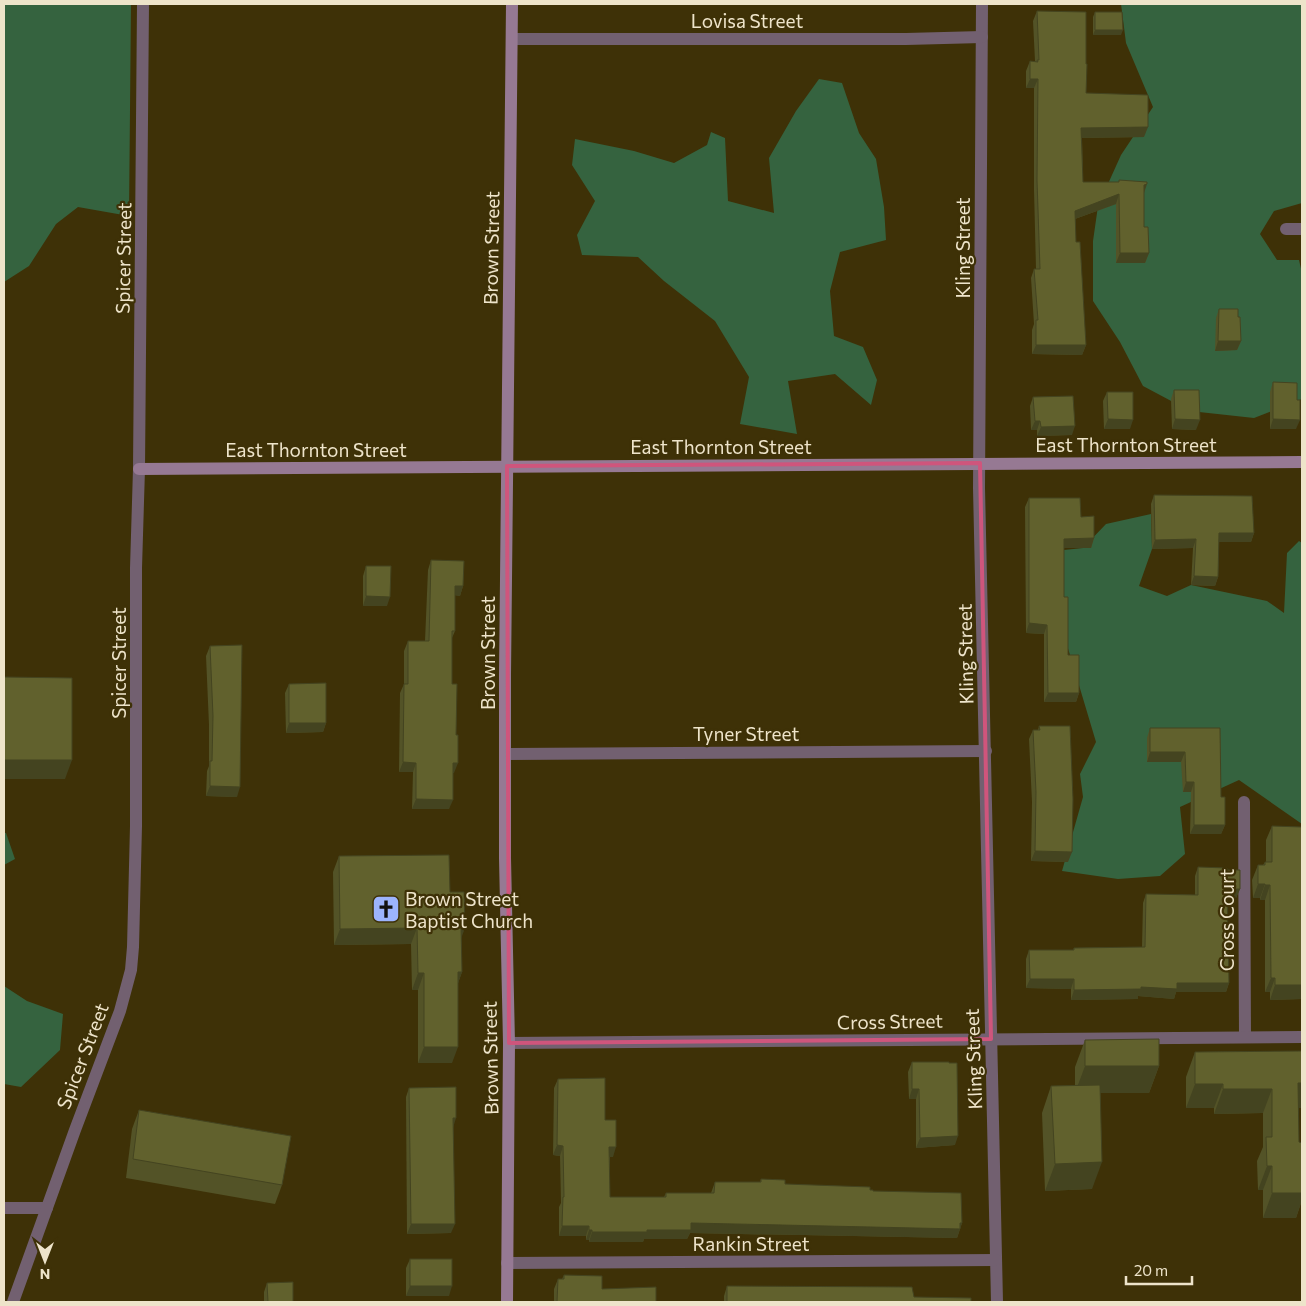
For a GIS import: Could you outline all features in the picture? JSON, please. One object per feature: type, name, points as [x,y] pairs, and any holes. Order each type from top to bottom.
[{"type":"main road","name":"Brown Street","points":[[507,1302],[509,1043],[505,858],[512,4]]},
{"type":"main road","name":"East Thornton Street","points":[[139,469],[1302,462]]},
{"type":"street","name":"Spicer Street","points":[[13,1302],[120,1011],[131,970],[136,826],[136,568],[139,469],[143,4]]},
{"type":"street","name":"Kling Street","points":[[982,4],[980,464],[997,1302]]},
{"type":"street","name":"Lovisa Street","points":[[512,39],[906,39],[982,37]]},
{"type":"street","points":[[1286,229],[1302,229]]},
{"type":"street","name":"Tyner Street","points":[[506,754],[986,751]]},
{"type":"street","name":"Cross Court","points":[[1244,802],[1245,1037]]},
{"type":"street","name":"Cross Street","points":[[509,1043],[1302,1037]]},
{"type":"street","points":[[4,1208],[47,1208]]},
{"type":"street","name":"Rankin Street","points":[[507,1264],[996,1260]]},
{"type":"highlighted area","points":[[980,463],[991,1039],[509,1043],[507,466]]},
{"type":"green space","points":[[4,4],[131,4],[129,216],[78,207],[56,224],[29,266],[4,282]]},
{"type":"green space","points":[[1121,4],[1302,4],[1302,203],[1274,211],[1260,234],[1277,260],[1299,260],[1302,273],[1302,399],[1254,418],[1190,411],[1143,386],[1120,342],[1093,301],[1093,241],[1098,206],[1121,155],[1153,107],[1126,43]]},
{"type":"green space","points":[[819,79],[842,83],[859,133],[876,159],[884,207],[886,240],[840,252],[830,291],[834,336],[863,347],[877,380],[871,405],[835,374],[788,381],[797,434],[740,424],[749,377],[715,321],[664,281],[638,257],[582,255],[577,235],[595,201],[572,165],[575,139],[634,151],[674,163],[707,145],[711,132],[725,138],[728,201],[774,213],[769,158],[796,111]]},
{"type":"green space","points":[[1151,514],[1152,549],[1139,586],[1167,596],[1191,585],[1267,601],[1284,613],[1287,553],[1299,541],[1302,543],[1302,824],[1239,780],[1180,807],[1185,854],[1160,876],[1118,879],[1062,871],[1083,797],[1080,774],[1096,742],[1064,635],[1054,551],[1083,548],[1106,524]]},
{"type":"green space","points":[[4,833],[6,833],[15,859],[4,865]]},
{"type":"green space","points":[[4,986],[27,1001],[63,1014],[60,1050],[21,1087],[4,1084]]},
{"type":"building","points":[[1037,11],[1086,12],[1086,93],[1148,95],[1148,127],[1081,128],[1083,182],[1119,182],[1119,180],[1147,182],[1144,185],[1144,227],[1148,227],[1149,253],[1120,253],[1119,194],[1075,211],[1076,242],[1080,242],[1086,345],[1036,345],[1036,320],[1038,320],[1034,269],[1040,269],[1037,180],[1038,79],[1030,79],[1030,61],[1038,62],[1037,60],[1039,60]]},
{"type":"building","points":[[1095,12],[1122,12],[1123,30],[1095,30]]},
{"type":"building","points":[[1219,309],[1238,309],[1241,341],[1218,341]]},
{"type":"building","points":[[1273,382],[1297,383],[1297,400],[1300,400],[1300,420],[1273,419]]},
{"type":"building","points":[[1174,390],[1199,390],[1200,420],[1175,419]]},
{"type":"building","points":[[1107,392],[1133,392],[1133,420],[1108,419]]},
{"type":"building","points":[[1073,396],[1075,426],[1041,427],[1040,421],[1035,421],[1033,397]]},
{"type":"building","points":[[1154,495],[1252,496],[1254,533],[1219,533],[1218,577],[1194,576],[1196,539],[1155,540]]},
{"type":"building","points":[[1029,498],[1080,498],[1081,517],[1094,516],[1094,538],[1064,539],[1064,597],[1068,597],[1068,655],[1079,655],[1079,693],[1048,693],[1047,625],[1029,623]]},
{"type":"building","points":[[431,560],[464,561],[463,586],[455,586],[455,631],[452,631],[452,684],[457,684],[456,735],[458,735],[458,763],[453,763],[453,800],[416,799],[416,763],[403,762],[404,684],[408,684],[408,641],[429,641]]},
{"type":"building","points":[[366,566],[391,566],[390,597],[366,596]]},
{"type":"building","points":[[242,645],[240,787],[210,786],[213,716],[210,646]]},
{"type":"building","points":[[4,677],[72,678],[72,760],[4,760]]},
{"type":"building","points":[[326,683],[326,723],[289,723],[289,684]]},
{"type":"building","points":[[1039,726],[1070,726],[1073,799],[1072,852],[1035,851],[1036,792],[1033,730],[1040,730]]},
{"type":"building","points":[[1150,728],[1220,728],[1221,797],[1225,797],[1225,825],[1194,825],[1194,782],[1186,782],[1185,752],[1150,752]]},
{"type":"building","points":[[1272,826],[1302,827],[1302,985],[1275,985],[1275,978],[1271,978],[1270,885],[1258,884],[1258,865],[1272,862]]},
{"type":"building","points":[[449,855],[450,892],[464,892],[465,928],[461,928],[462,972],[458,972],[458,1047],[424,1047],[424,973],[418,973],[417,928],[340,929],[339,856]]},
{"type":"building","points":[[1198,867],[1240,870],[1240,889],[1227,889],[1229,983],[1177,983],[1177,989],[1141,987],[1141,989],[1074,990],[1074,979],[1030,979],[1029,950],[1145,947],[1146,894],[1198,895]]},
{"type":"building","points":[[1159,1039],[1159,1066],[1085,1066],[1085,1040]]},
{"type":"building","points":[[1302,1051],[1302,1083],[1298,1083],[1299,1142],[1302,1143],[1302,1193],[1272,1193],[1272,1166],[1267,1166],[1266,1137],[1272,1137],[1272,1089],[1223,1089],[1223,1084],[1195,1084],[1195,1052]]},
{"type":"building","points":[[912,1062],[957,1063],[958,1136],[920,1138],[919,1089],[912,1089]]},
{"type":"building","points":[[605,1078],[605,1120],[616,1120],[616,1147],[609,1147],[610,1197],[666,1197],[666,1193],[714,1193],[715,1182],[761,1182],[761,1179],[785,1180],[785,1184],[870,1187],[870,1190],[873,1191],[961,1193],[962,1223],[960,1223],[960,1229],[691,1223],[691,1230],[592,1232],[592,1230],[589,1230],[589,1226],[562,1226],[564,1197],[563,1146],[557,1145],[558,1079]]},
{"type":"building","points":[[1100,1085],[1102,1162],[1055,1164],[1051,1086]]},
{"type":"building","points":[[456,1087],[456,1118],[453,1118],[455,1224],[411,1224],[409,1088]]},
{"type":"building","points":[[139,1110],[291,1136],[282,1185],[133,1159]]},
{"type":"building","points":[[410,1259],[452,1259],[452,1286],[410,1286]]},
{"type":"building","points":[[564,1275],[602,1276],[602,1289],[656,1287],[656,1302],[557,1302],[558,1279],[564,1279]]},
{"type":"building","points":[[293,1282],[293,1302],[268,1302],[267,1283]]},
{"type":"building","points":[[727,1286],[912,1287],[914,1297],[971,1298],[971,1302],[727,1302]]},
{"type":"place","name":"Brown Street Baptist Church","points":[[386,909]]}]
